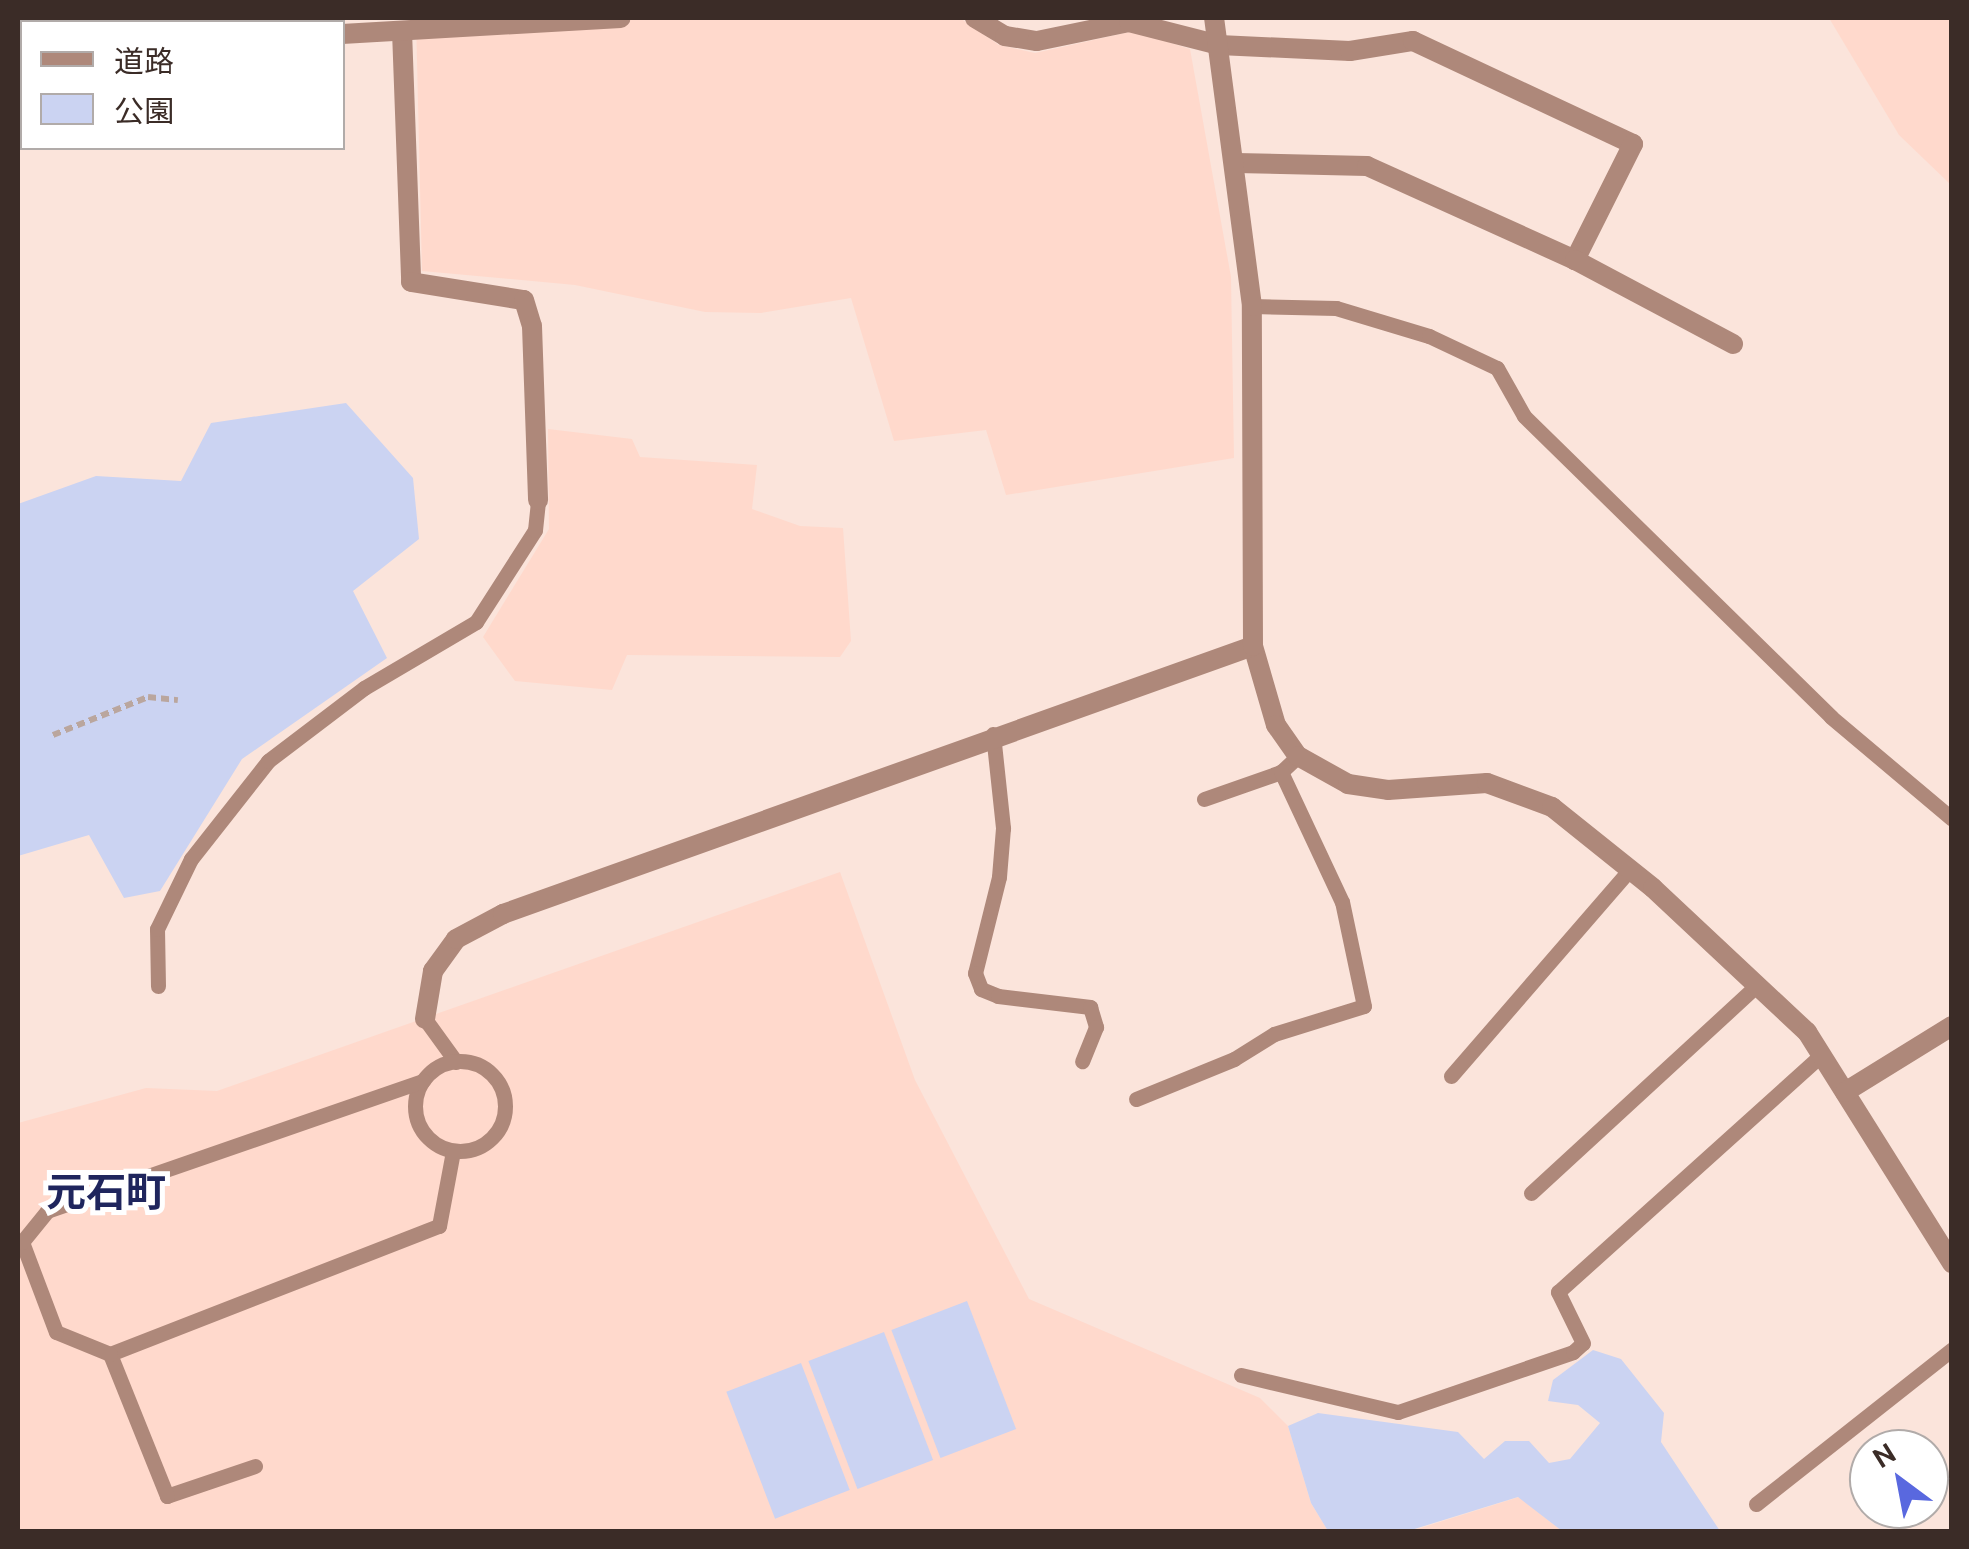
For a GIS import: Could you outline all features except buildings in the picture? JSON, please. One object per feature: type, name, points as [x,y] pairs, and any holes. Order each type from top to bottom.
[{"type":"street","points":[[345,34],[621,18]]},
{"type":"street","points":[[975,18],[1005,36],[1037,41],[1128,20],[1219,45],[1350,51],[1413,41],[1634,144],[1576,260]]},
{"type":"street","points":[[1214,18],[1252,306],[1253,646],[1276,725],[1298,756],[1348,784],[1388,790],[1486,783],[1552,808],[1630,869],[1758,984],[1821,1055],[1952,1263]]},
{"type":"street","points":[[402,31],[411,282],[524,300],[532,326],[538,500]]},
{"type":"street","points":[[1236,163],[1367,166],[1576,260],[1733,344]]},
{"type":"street","points":[[426,1019],[432,971],[456,939],[503,914],[993,734],[1253,646]]},
{"type":"street","points":[[1845,1092],[1952,1026]]},
{"type":"lane","points":[[1252,306],[1336,308],[1429,336],[1497,368],[1524,416],[1831,717],[1952,820]]},
{"type":"lane","points":[[158,986],[157,929],[191,859],[268,761],[364,688],[476,622],[535,530],[538,500]]},
{"type":"lane","points":[[993,734],[1002,828],[999,877],[975,974],[981,989],[998,996],[1090,1007],[1096,1027],[1082,1061]]},
{"type":"lane","points":[[1204,799],[1281,772],[1298,756]]},
{"type":"lane","points":[[1136,1099],[1234,1060],[1274,1034],[1364,1006],[1342,902],[1281,772]]},
{"type":"lane","points":[[1451,1076],[1630,869]]},
{"type":"lane","points":[[1531,1193],[1758,984]]},
{"type":"lane","points":[[422,1082],[416,1095],[419,1126],[453,1150],[481,1146],[505,1112],[491,1072],[456,1062],[426,1019]]},
{"type":"lane","points":[[1241,1375],[1398,1412],[1573,1352],[1583,1343],[1558,1292],[1821,1055]]},
{"type":"lane","points":[[453,1150],[438,1226],[110,1354],[56,1332],[22,1242],[48,1211],[422,1082],[456,1062]]},
{"type":"lane","points":[[1756,1504],[1952,1349]]},
{"type":"lane","points":[[110,1354],[167,1496],[254,1466]]},
{"type":"path","points":[[53,735],[148,696],[178,700]]},
{"type":"shaded area","points":[[416,18],[960,18],[999,45],[1035,53],[1134,31],[1190,49],[1231,277],[1234,458],[1006,495],[986,430],[894,441],[851,298],[761,313],[705,312],[575,285],[422,271]]},
{"type":"shaded area","points":[[1829,18],[1951,18],[1951,185],[1899,135]]},
{"type":"shaded area","points":[[548,429],[632,439],[640,457],[757,465],[752,509],[800,526],[843,528],[851,641],[840,657],[627,655],[612,690],[515,681],[483,637],[549,529]]},
{"type":"shaded area","points":[[840,872],[915,1080],[1029,1299],[1260,1398],[1288,1426],[1311,1503],[1328,1531],[18,1532],[18,1123],[146,1088],[217,1091]]},
{"type":"shaded area","points":[[1519,1497],[1562,1531],[1408,1532]]},
{"type":"green space","points":[[346,403],[413,478],[419,539],[353,591],[387,658],[242,759],[160,891],[124,898],[89,835],[18,856],[18,504],[96,476],[181,481],[211,423]]},
{"type":"green space","points":[[967,1301],[1016,1429],[940,1458],[891,1330]]},
{"type":"green space","points":[[884,1332],[933,1460],[857,1489],[808,1361]]},
{"type":"green space","points":[[1593,1350],[1621,1359],[1664,1413],[1661,1442],[1720,1531],[1562,1531],[1518,1497],[1408,1531],[1328,1531],[1311,1503],[1288,1426],[1318,1413],[1458,1432],[1484,1459],[1505,1441],[1529,1441],[1549,1463],[1570,1459],[1600,1423],[1578,1405],[1548,1401],[1553,1380]]},
{"type":"green space","points":[[801,1363],[850,1490],[775,1519],[726,1392]]},
{"type":"district","name":"元石町","points":[[106,1192]]}]
